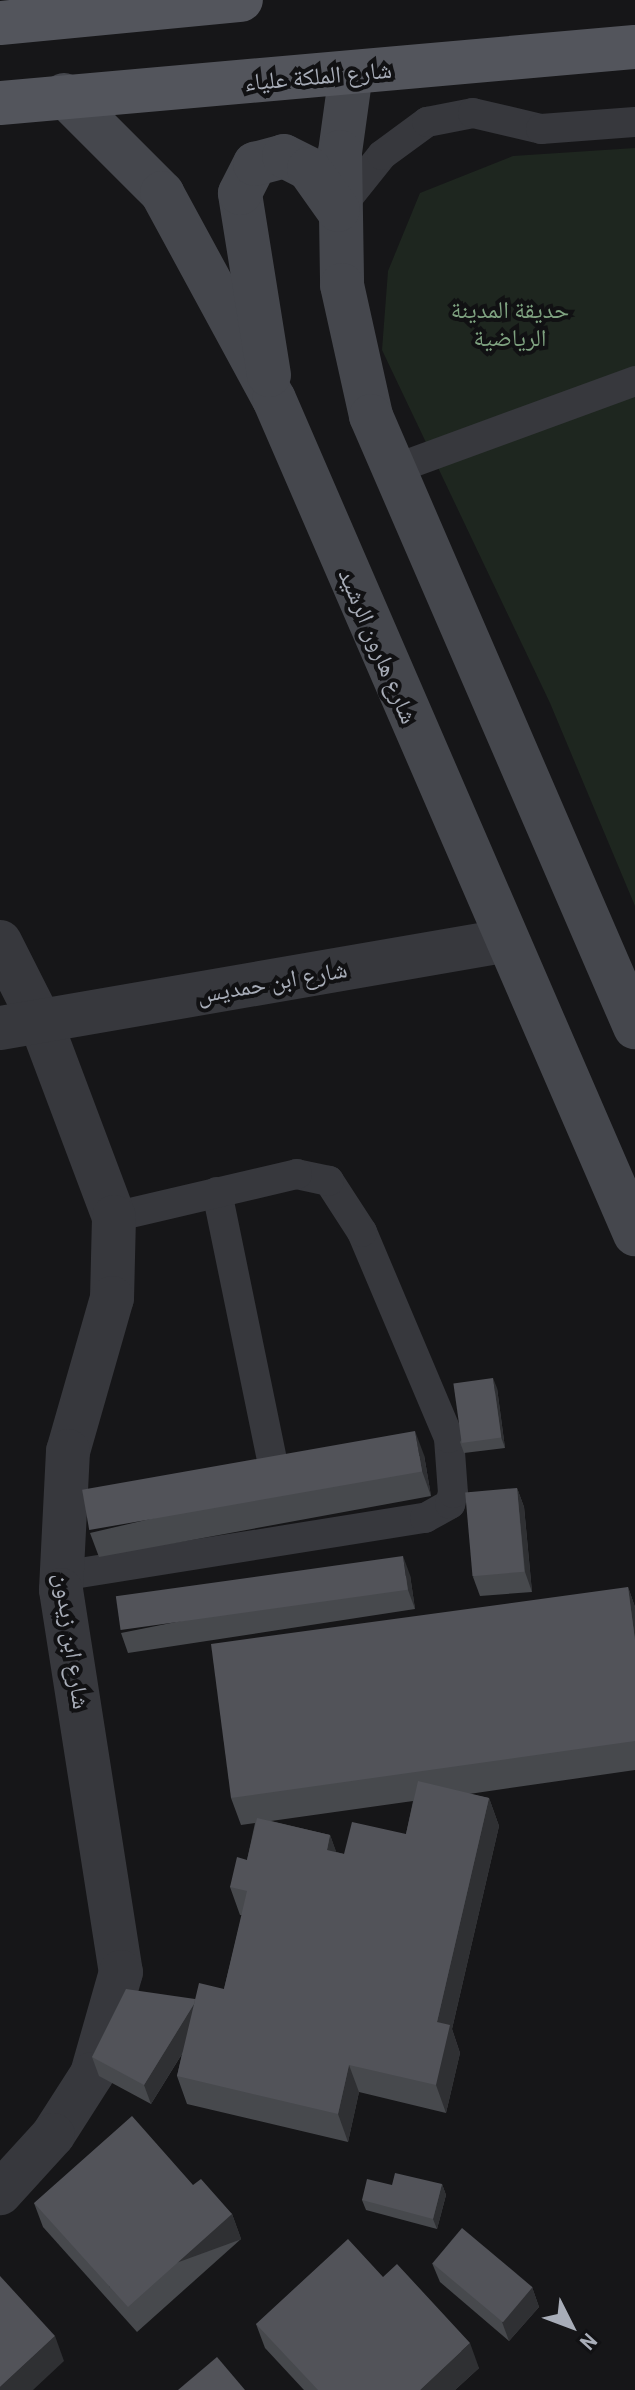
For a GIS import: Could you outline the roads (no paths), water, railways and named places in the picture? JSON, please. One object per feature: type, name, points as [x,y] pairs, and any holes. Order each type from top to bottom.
[{"type":"main road","points":[[0,23],[241,0]]},
{"type":"main road","name":"شارع الملكة علياء","points":[[0,103],[635,47]]},
{"type":"main road","points":[[351,73],[338,210],[342,285],[371,416],[635,1027]]},
{"type":"main road","name":"شارع هارون الرشيد","points":[[64,95],[162,193],[274,399],[503,941],[635,1234]]},
{"type":"main road","points":[[274,399],[240,193],[255,164],[284,156],[309,169],[338,210]]},
{"type":"street","name":"شارع ابن حمديس","points":[[21,1026],[503,941]]},
{"type":"street","name":"شارع ابن زيدون","points":[[0,942],[21,1026],[114,1217],[112,1298],[75,1418],[78,1494],[61,1576],[121,1972],[92,2074],[53,2135],[0,2193]]},
{"type":"lane","points":[[338,210],[382,155],[427,122],[473,113],[541,129],[624,123],[635,147]]},
{"type":"lane","points":[[392,470],[635,381]]},
{"type":"lane","points":[[61,1576],[425,1518],[450,1504],[453,1493],[342,1192],[314,1173],[114,1217]]},
{"type":"lane","points":[[217,1192],[288,1463],[243,1469]]},
{"type":"park label","name":"حديقة المدينة الرياضية","points":[[510,324]]}]
